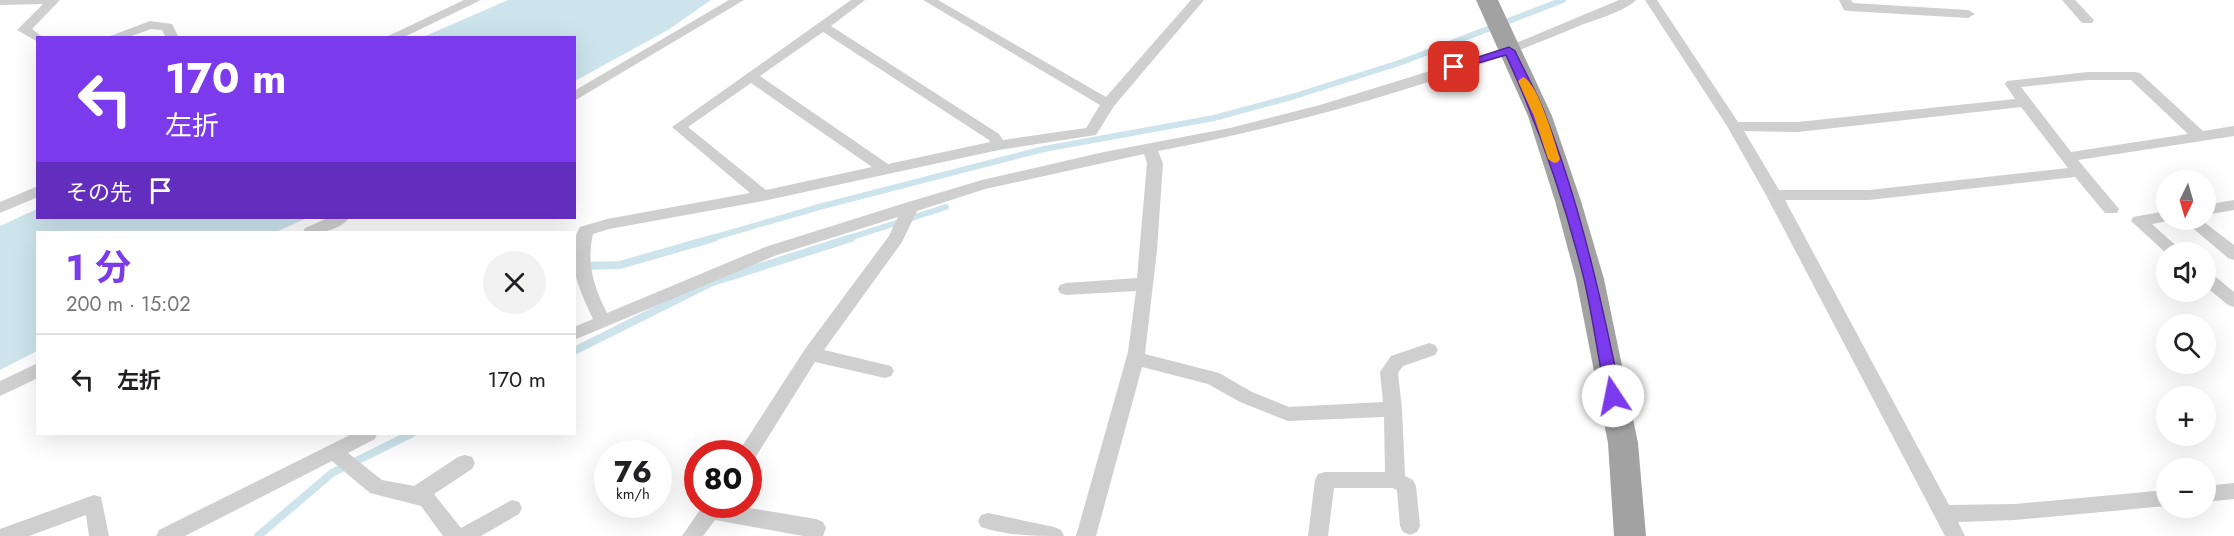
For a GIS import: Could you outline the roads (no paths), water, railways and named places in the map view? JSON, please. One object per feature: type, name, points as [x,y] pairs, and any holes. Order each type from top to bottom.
[{"type":"highway","points":[[1493,5],[1508,49],[1540,116],[1590,279],[1623,443],[1630,536]]},
{"type":"street","points":[[0,1],[54,0],[24,30],[36,37]]},
{"type":"street","points":[[395,36],[476,0]]},
{"type":"street","points":[[576,96],[738,0]]},
{"type":"street","points":[[763,196],[679,127],[859,0]]},
{"type":"street","points":[[929,0],[1108,104]]},
{"type":"street","points":[[1091,132],[1108,104],[1198,0]]},
{"type":"street","points":[[576,333],[771,251],[982,185],[1102,154],[1150,150],[1230,133],[1324,108],[1508,49],[1630,0]]},
{"type":"street","points":[[1652,0],[1734,126],[1774,195],[1955,536]]},
{"type":"street","points":[[1845,0],[1849,8],[1968,14]]},
{"type":"street","points":[[2068,0],[2087,20]]},
{"type":"street","points":[[117,36],[150,25],[167,27],[172,36]]},
{"type":"street","points":[[823,26],[994,137],[999,145]]},
{"type":"street","points":[[751,76],[885,169]]},
{"type":"street","points":[[2111,209],[2079,172],[2070,157],[2012,84],[2088,76],[2135,76],[2199,136]]},
{"type":"street","points":[[1734,126],[1797,127],[2025,102]]},
{"type":"street","points":[[2070,157],[2234,131]]},
{"type":"street","points":[[603,321],[582,283],[578,247],[586,231],[607,224],[763,196],[999,145],[1091,132]]},
{"type":"street","points":[[1091,132],[1102,154]]},
{"type":"street","points":[[1086,536],[1135,358],[1145,284],[1155,163],[1150,150]]},
{"type":"street","points":[[1774,195],[1869,195],[2079,172]]},
{"type":"street","points":[[0,207],[36,192]]},
{"type":"street","points":[[756,440],[811,354],[896,238],[911,207]]},
{"type":"street","points":[[2216,209],[2232,207]]},
{"type":"street","points":[[2156,218],[2139,221],[2163,242]]},
{"type":"street","points":[[313,231],[339,219]]},
{"type":"street","points":[[2204,230],[2234,254]]},
{"type":"street","points":[[1066,289],[1145,284]]},
{"type":"street","points":[[2216,286],[2234,301]]},
{"type":"street","points":[[1395,480],[1394,409],[1389,372],[1397,361],[1428,350]]},
{"type":"street","points":[[811,354],[885,370]]},
{"type":"street","points":[[1135,358],[1213,378],[1246,397],[1288,414],[1394,409]]},
{"type":"street","points":[[0,389],[36,371]]},
{"type":"street","points":[[166,536],[366,435]]},
{"type":"street","points":[[333,451],[377,487],[417,495],[428,500],[455,536]]},
{"type":"street","points":[[417,495],[465,463]]},
{"type":"street","points":[[1318,536],[1326,480],[1395,480],[1406,486],[1410,526]]},
{"type":"street","points":[[2216,493],[2234,491]]},
{"type":"street","points":[[1943,514],[2015,513],[2156,499]]},
{"type":"street","points":[[6,536],[94,503],[99,536]]},
{"type":"street","points":[[464,536],[512,508]]},
{"type":"street","points":[[692,536],[706,518]]},
{"type":"street","points":[[762,518],[816,528],[813,536]]},
{"type":"street","points":[[988,521],[1054,536]]},
{"type":"water","points":[[508,0],[711,0],[668,30],[576,80],[576,36],[425,36]]},
{"type":"water","points":[[36,209],[36,219],[305,219],[278,231],[36,231],[36,352],[0,370],[0,226]]},
{"type":"waterway","points":[[709,239],[819,207],[1044,149],[1214,118],[1295,96],[1402,62],[1563,0]]},
{"type":"waterway","points":[[846,239],[946,207]]},
{"type":"waterway","points":[[584,266],[620,265],[714,238]]},
{"type":"waterway","points":[[576,350],[710,283],[851,238]]},
{"type":"waterway","points":[[258,536],[332,473],[409,435]]}]
